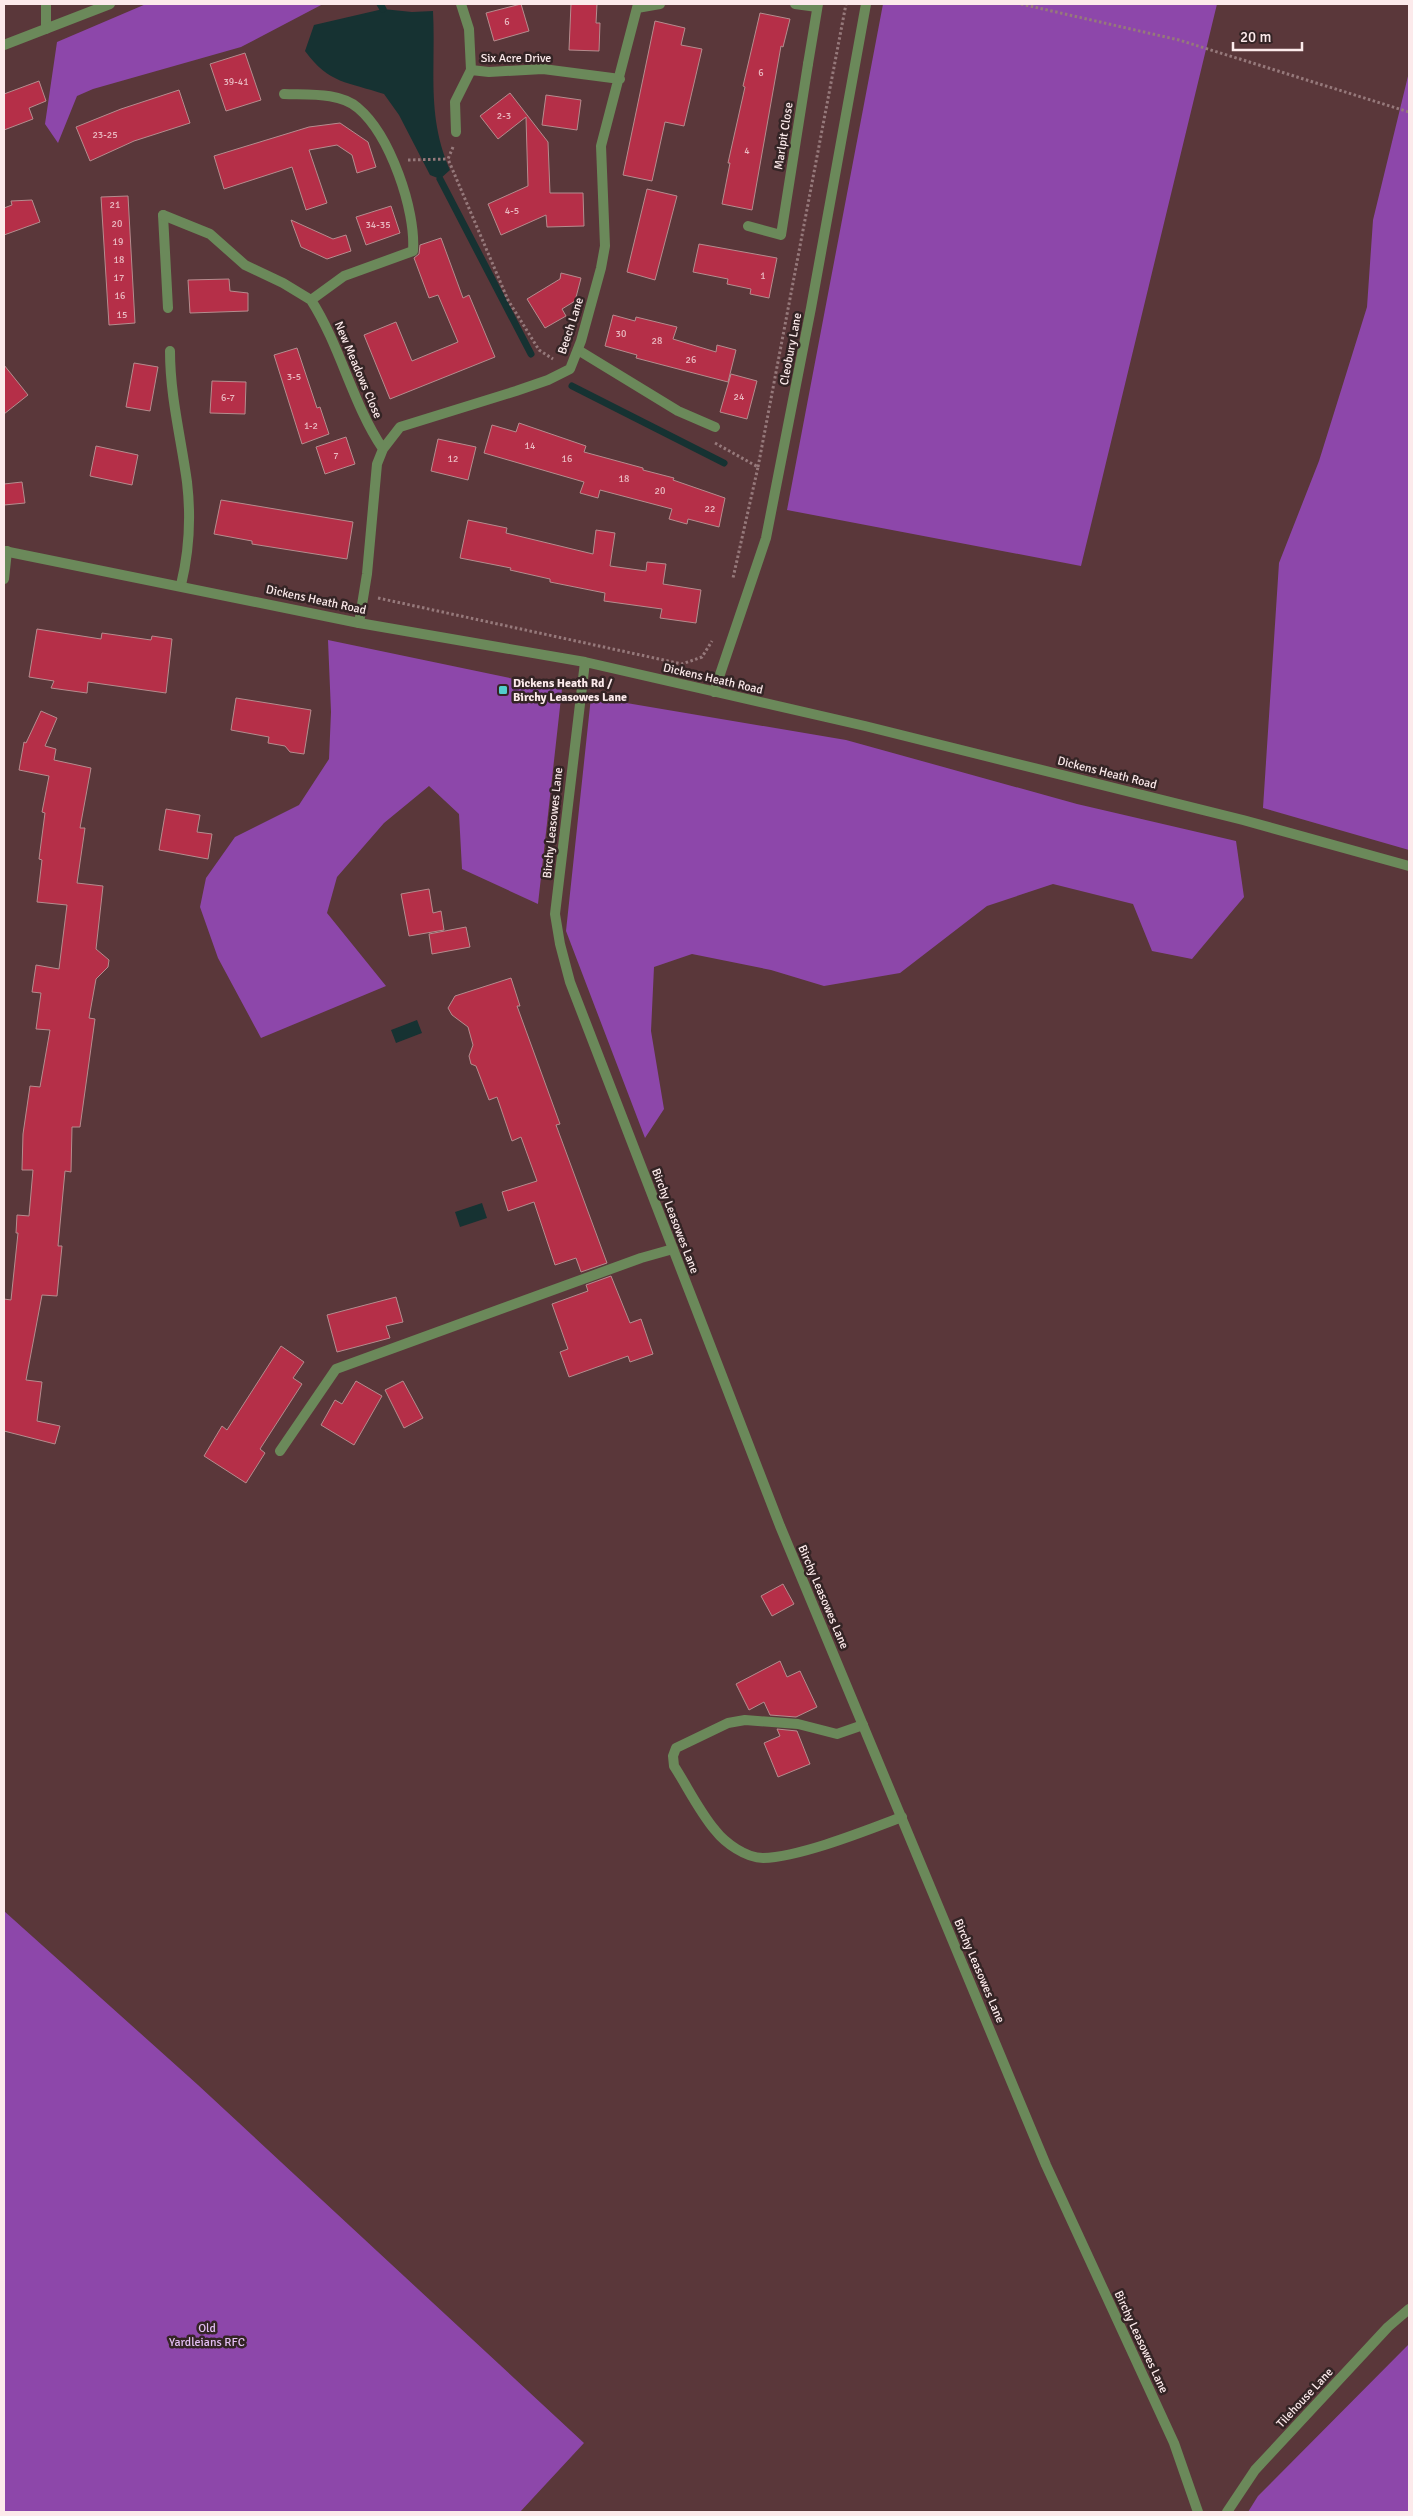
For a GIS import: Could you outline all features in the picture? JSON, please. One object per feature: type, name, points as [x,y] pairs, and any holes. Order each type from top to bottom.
[{"type":"street","points":[[46,4],[46,29]]},
{"type":"street","points":[[4,45],[110,4]]},
{"type":"street","name":"Six Acre Drive","points":[[456,132],[455,102],[471,70],[469,29],[461,4]]},
{"type":"street","points":[[637,6],[660,4]]},
{"type":"street","name":"Marlpit Close","points":[[748,226],[781,235],[817,6],[795,4]]},
{"type":"street","name":"Cleobury Lane","points":[[714,692],[766,538],[812,308],[866,4]]},
{"type":"street","name":"Beech Lane","points":[[359,623],[377,464],[383,448],[400,427],[548,380],[570,369],[578,350],[601,268],[605,246],[601,146],[637,6]]},
{"type":"street","name":"Six Acre Drive","points":[[471,70],[489,72],[543,69],[620,78]]},
{"type":"street","points":[[168,308],[163,214],[210,234],[245,266],[283,283],[311,300],[344,276],[413,251],[414,232],[395,164],[384,138],[358,107],[328,95],[284,94]]},
{"type":"street","name":"New Meadows Close","points":[[311,300],[330,335],[370,430],[383,448]]},
{"type":"street","points":[[578,350],[678,411],[715,427]]},
{"type":"street","points":[[170,351],[170,375],[187,483],[188,557],[182,585]]},
{"type":"street","points":[[4,579],[5,551]]},
{"type":"street","name":"Dickens Heath Road","points":[[5,551],[182,585],[359,623],[585,662],[865,726],[1243,820],[1409,866]]},
{"type":"street","name":"Birchy Leasowes Lane","points":[[585,662],[555,914],[560,944],[570,982],[780,1526],[1046,2165],[1174,2443],[1198,2512]]},
{"type":"street","points":[[280,1451],[336,1369],[641,1258],[673,1249]]},
{"type":"street","points":[[863,1725],[837,1734],[798,1724],[745,1720],[728,1723],[676,1748],[673,1756],[674,1766],[715,1830],[729,1844],[746,1854],[762,1858],[790,1854],[902,1817]]},
{"type":"street","name":"Tilehouse Lane","points":[[1227,2512],[1254,2470],[1388,2327],[1409,2309]]},
{"type":"path","points":[[732,584],[758,467],[846,4]]},
{"type":"path","points":[[1021,4],[1179,40],[1409,112]]},
{"type":"path","points":[[415,159],[448,158],[508,300],[539,350],[570,369]]},
{"type":"path","points":[[706,439],[758,467]]},
{"type":"path","points":[[363,595],[682,664],[702,657],[712,640]]},
{"type":"green space","points":[[146,4],[323,4],[241,47],[93,89],[77,96],[58,143],[45,124],[57,42]]},
{"type":"green space","points":[[883,4],[1217,4],[1081,566],[787,510]]},
{"type":"green space","points":[[1409,72],[1409,850],[1263,808],[1279,563],[1319,461],[1367,307],[1373,220]]},
{"type":"green space","points":[[328,640],[562,689],[538,904],[462,869],[459,814],[429,786],[384,823],[337,877],[327,913],[386,986],[261,1038],[218,958],[200,907],[206,878],[235,837],[299,805],[329,759],[331,712]]},
{"type":"green space","points":[[591,697],[846,740],[1077,804],[1236,841],[1244,897],[1192,959],[1152,951],[1133,904],[1053,884],[987,906],[900,973],[824,986],[771,970],[692,954],[654,967],[651,1031],[664,1109],[645,1138],[566,931]]},
{"type":"green space","name":"Old Yardleians RFC","points":[[4,1911],[198,2085],[584,2443],[520,2512],[4,2512]]},
{"type":"green space","points":[[1409,2344],[1409,2512],[1248,2512],[1258,2496]]},
{"type":"water","points":[[383,9],[412,12],[433,11],[435,111],[443,150],[450,170],[440,179],[430,175],[399,115],[384,94],[331,76],[322,70],[305,51],[314,25]]},
{"type":"water","points":[[417,1020],[422,1033],[396,1043],[391,1030]]},
{"type":"water","points":[[482,1203],[487,1218],[460,1227],[455,1212]]},
{"type":"building","points":[[521,4],[529,31],[494,41],[486,13]]},
{"type":"building","points":[[571,4],[597,4],[596,23],[600,23],[599,51],[569,50]]},
{"type":"building","points":[[760,13],[790,19],[783,47],[781,46],[752,210],[722,204],[730,163],[728,163],[745,87],[743,86]]},
{"type":"building","points":[[655,21],[685,28],[681,45],[702,49],[684,126],[665,122],[652,181],[623,175]]},
{"type":"building","points":[[245,53],[261,100],[226,111],[210,64]]},
{"type":"building","points":[[39,81],[46,101],[29,108],[33,119],[4,130],[4,94]]},
{"type":"building","points":[[179,90],[190,123],[134,141],[90,161],[76,127],[121,109]]},
{"type":"building","points":[[510,93],[548,142],[550,193],[583,193],[584,226],[547,227],[546,215],[501,235],[488,204],[528,186],[526,117],[498,139],[480,116]]},
{"type":"building","points":[[546,95],[581,100],[577,130],[542,125]]},
{"type":"building","points":[[340,123],[368,142],[376,167],[357,173],[352,155],[337,145],[309,150],[327,203],[306,210],[292,167],[224,189],[214,156],[309,127]]},
{"type":"building","points":[[647,189],[677,196],[655,280],[627,272]]},
{"type":"building","points":[[128,196],[135,323],[109,325],[101,197]]},
{"type":"building","points":[[32,200],[40,222],[4,235],[4,208],[12,205],[11,201]]},
{"type":"building","points":[[391,206],[400,233],[366,245],[356,217]]},
{"type":"building","points":[[291,220],[333,239],[346,235],[351,251],[327,259],[301,247]]},
{"type":"building","points":[[441,238],[463,298],[469,295],[495,357],[390,399],[364,335],[396,322],[412,361],[458,342],[438,295],[429,298],[414,258],[419,254],[420,245]]},
{"type":"building","points":[[699,244],[777,258],[769,298],[750,294],[751,289],[727,284],[728,279],[693,272]]},
{"type":"building","points":[[561,273],[581,278],[575,301],[562,309],[566,316],[545,328],[527,299],[560,279]]},
{"type":"building","points":[[229,279],[230,291],[248,293],[248,311],[190,313],[188,280]]},
{"type":"building","points":[[613,315],[635,321],[636,317],[677,327],[673,339],[716,352],[717,345],[736,350],[728,382],[636,358],[637,355],[605,346]]},
{"type":"building","points":[[297,348],[317,408],[320,407],[329,434],[302,444],[274,355]]},
{"type":"building","points":[[134,363],[158,367],[150,411],[126,407]]},
{"type":"building","points":[[4,365],[28,395],[4,414]]},
{"type":"building","points":[[731,374],[757,381],[747,419],[720,412]]},
{"type":"building","points":[[212,381],[246,382],[245,414],[210,413]]},
{"type":"building","points":[[519,423],[586,446],[584,452],[674,478],[673,480],[725,498],[719,527],[688,519],[687,524],[669,519],[672,509],[600,490],[598,498],[580,493],[584,482],[484,453],[492,425],[516,432]]},
{"type":"building","points":[[346,437],[355,464],[325,474],[316,447]]},
{"type":"building","points":[[438,439],[476,447],[468,480],[431,471]]},
{"type":"building","points":[[96,446],[138,455],[132,485],[90,476]]},
{"type":"building","points":[[22,482],[25,503],[4,505],[4,484]]},
{"type":"building","points":[[221,500],[353,522],[347,559],[252,544],[252,541],[214,534]]},
{"type":"building","points":[[468,520],[507,528],[506,533],[593,554],[596,530],[615,533],[610,566],[646,571],[647,562],[666,564],[663,584],[701,590],[696,623],[660,618],[662,609],[604,601],[605,593],[550,582],[550,579],[510,570],[511,568],[460,558]]},
{"type":"building","points":[[37,629],[101,639],[102,633],[151,640],[152,636],[172,639],[166,693],[88,682],[87,693],[51,688],[54,681],[29,677]]},
{"type":"building","points":[[236,698],[311,710],[304,754],[290,752],[285,746],[268,743],[269,737],[231,730]]},
{"type":"building","points":[[41,711],[57,718],[45,746],[56,749],[54,760],[91,768],[80,828],[85,828],[77,883],[103,886],[96,949],[109,960],[108,967],[96,979],[89,1018],[95,1019],[80,1127],[72,1127],[71,1172],[65,1171],[58,1246],[62,1246],[57,1296],[42,1295],[26,1380],[42,1382],[37,1421],[60,1426],[55,1444],[4,1431],[4,1299],[11,1300],[18,1233],[16,1233],[17,1215],[29,1216],[33,1170],[22,1170],[23,1134],[30,1086],[40,1087],[50,1030],[36,1029],[41,993],[32,992],[36,965],[59,969],[67,905],[37,902],[42,860],[39,859],[45,813],[42,812],[49,776],[19,770],[24,742],[26,743]]},
{"type":"building","points":[[166,809],[200,815],[197,832],[212,834],[208,859],[159,850]]},
{"type":"building","points":[[429,889],[433,913],[441,911],[444,930],[409,936],[401,894]]},
{"type":"building","points":[[466,927],[470,947],[432,954],[429,934]]},
{"type":"building","points":[[511,978],[520,1006],[517,1006],[560,1124],[556,1125],[607,1263],[581,1272],[576,1258],[555,1265],[534,1202],[508,1211],[502,1192],[537,1181],[521,1137],[512,1141],[497,1097],[489,1100],[476,1066],[471,1064],[469,1056],[473,1045],[468,1027],[452,1015],[448,1008],[455,996]]},
{"type":"building","points":[[611,1276],[630,1323],[641,1319],[653,1354],[630,1362],[628,1356],[569,1377],[560,1352],[568,1349],[552,1304],[588,1291],[586,1285]]},
{"type":"building","points":[[396,1297],[403,1322],[386,1326],[390,1338],[337,1352],[327,1315]]},
{"type":"building","points":[[281,1346],[304,1362],[293,1378],[302,1384],[260,1449],[265,1453],[246,1483],[204,1456],[222,1426],[227,1430]]},
{"type":"building","points":[[356,1381],[382,1396],[354,1445],[321,1425],[335,1400],[342,1404]]},
{"type":"building","points":[[403,1381],[423,1418],[404,1428],[385,1390]]},
{"type":"building","points":[[783,1584],[794,1604],[772,1616],[761,1596]]},
{"type":"building","points":[[780,1661],[787,1677],[800,1671],[817,1707],[796,1717],[770,1715],[764,1702],[749,1710],[736,1684]]},
{"type":"building","points":[[777,1729],[797,1731],[810,1764],[778,1777],[764,1743],[780,1736]]},
{"type":"waterway","points":[[380,4],[383,9]]},
{"type":"waterway","points":[[440,179],[531,354]]},
{"type":"waterway","points":[[572,386],[724,463]]},
{"type":"place","name":"Dickens Heath Rd / Birchy Leasowes Lane","points":[[503,690]]}]
